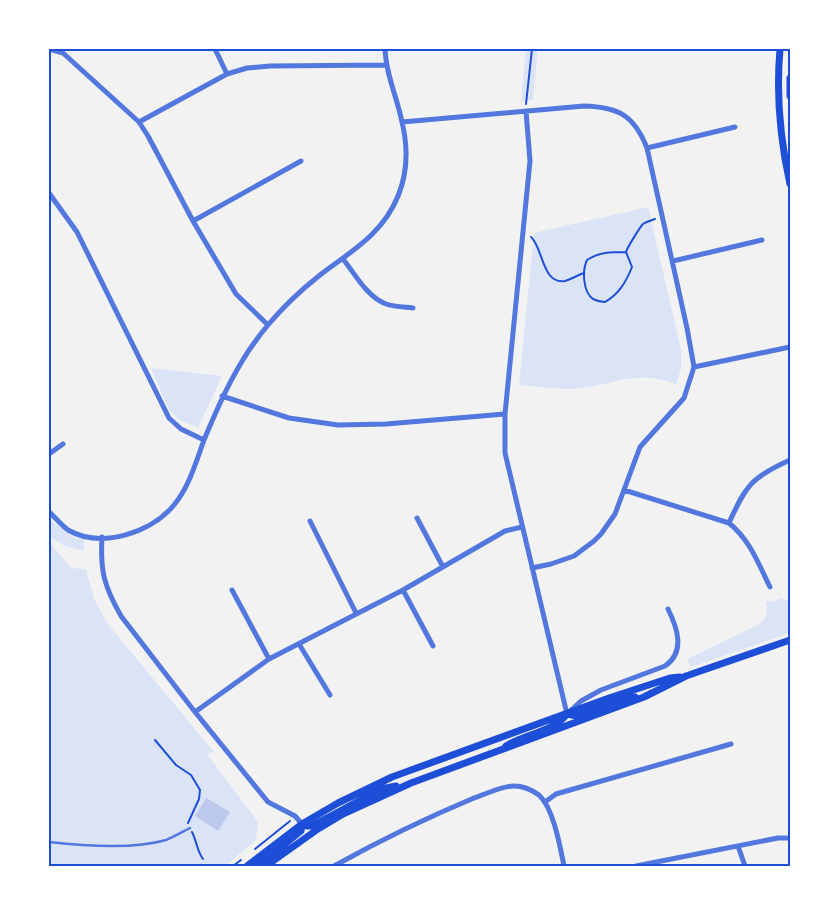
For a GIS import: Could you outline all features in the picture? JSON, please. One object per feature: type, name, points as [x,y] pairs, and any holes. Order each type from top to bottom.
[{"type":"main road","points":[[780,49],[777,79],[780,127],[790,184]]},
{"type":"main road","points":[[790,78],[790,96]]},
{"type":"main road","points":[[266,866],[318,829],[343,814],[411,783],[650,694],[686,676],[790,640]]},
{"type":"main road","points":[[247,866],[302,824],[338,803],[392,777],[609,698],[670,678],[686,676]]},
{"type":"main road","points":[[567,714],[576,716],[625,698],[650,694]]},
{"type":"main road","points":[[495,753],[513,741],[561,722],[567,714]]},
{"type":"main road","points":[[302,824],[312,826],[381,788],[411,783]]},
{"type":"main road","points":[[258,866],[301,831],[302,824]]},
{"type":"street","points":[[49,49],[64,51],[139,122],[193,221],[236,294],[268,325]]},
{"type":"street","points":[[215,49],[227,74]]},
{"type":"street","points":[[49,512],[66,529],[86,536],[125,536],[143,529],[158,520],[174,505],[186,487],[222,396],[242,360],[268,325],[298,294],[377,230],[384,222],[398,196],[406,166],[406,148],[402,122],[386,65],[385,49]]},
{"type":"street","points":[[139,122],[227,74],[248,68],[265,66],[386,65]]},
{"type":"street","points":[[402,122],[584,106],[604,106],[614,109],[634,124],[643,137],[647,148],[673,262],[694,367],[684,398],[640,447],[615,514],[608,525],[594,541],[574,556],[532,568]]},
{"type":"street","points":[[526,111],[530,161],[505,414],[505,452],[567,714],[581,701],[602,690],[665,666],[673,658],[678,639],[676,627],[668,609]]},
{"type":"street","points":[[647,148],[735,127]]},
{"type":"street","points":[[193,221],[301,161]]},
{"type":"street","points":[[49,193],[77,232],[169,418],[182,429],[204,440]]},
{"type":"street","points":[[673,262],[762,240]]},
{"type":"street","points":[[343,258],[367,290],[380,301],[391,305],[413,308]]},
{"type":"street","points":[[694,367],[790,346]]},
{"type":"street","points":[[222,396],[289,418],[338,425],[386,424],[505,414]]},
{"type":"street","points":[[49,454],[63,444]]},
{"type":"street","points":[[729,523],[742,495],[750,484],[768,470],[790,460]]},
{"type":"street","points":[[624,490],[729,523],[739,531],[751,547],[770,587]]},
{"type":"street","points":[[417,518],[443,567]]},
{"type":"street","points":[[310,521],[356,613]]},
{"type":"street","points":[[195,712],[268,659],[403,590],[505,531],[522,527]]},
{"type":"street","points":[[102,537],[101,567],[112,601],[121,616],[268,802],[295,816],[302,824]]},
{"type":"street","points":[[232,590],[268,659]]},
{"type":"street","points":[[403,590],[433,646]]},
{"type":"street","points":[[299,644],[330,695]]},
{"type":"street","points":[[665,666],[670,678]]},
{"type":"street","points":[[545,802],[556,794],[731,744]]},
{"type":"street","points":[[334,866],[402,829],[499,789],[513,786],[524,787],[537,794],[545,802],[564,866]]},
{"type":"street","points":[[636,866],[778,838],[790,838]]},
{"type":"street","points":[[738,846],[745,866]]},
{"type":"lane","points":[[49,842],[84,846],[134,845],[168,839],[190,828]]},
{"type":"path","points":[[526,111],[532,49]]},
{"type":"path","points":[[626,252],[604,253],[587,260],[584,273],[588,295],[595,300],[606,302],[614,297],[628,277],[632,267],[626,252],[627,247],[642,224],[662,216]]},
{"type":"path","points":[[531,237],[548,272],[556,279],[564,281],[584,273]]},
{"type":"path","points":[[155,740],[176,765],[191,775],[200,790],[200,799],[188,823],[196,839],[198,852],[205,861]]},
{"type":"path","points":[[255,849],[295,816]]},
{"type":"path","points":[[233,866],[248,855]]},
{"type":"shaded area","points":[[526,49],[538,49],[533,100],[521,101]]},
{"type":"shaded area","points":[[648,207],[681,350],[681,369],[676,384],[647,378],[634,378],[584,388],[569,389],[519,385],[534,233]]},
{"type":"shaded area","points":[[151,368],[222,376],[198,428],[178,419],[169,410]]},
{"type":"shaded area","points":[[49,519],[76,539],[84,539],[84,551],[65,546],[49,536]]},
{"type":"shaded area","points":[[49,542],[71,568],[86,569],[94,599],[107,623],[214,752],[207,754],[258,822],[256,840],[225,866],[49,866]]},
{"type":"shaded area","points":[[781,598],[790,602],[790,633],[691,667],[687,659],[760,624],[766,614],[766,602]]},
{"type":"building","points":[[206,798],[230,812],[218,831],[195,816]]}]
